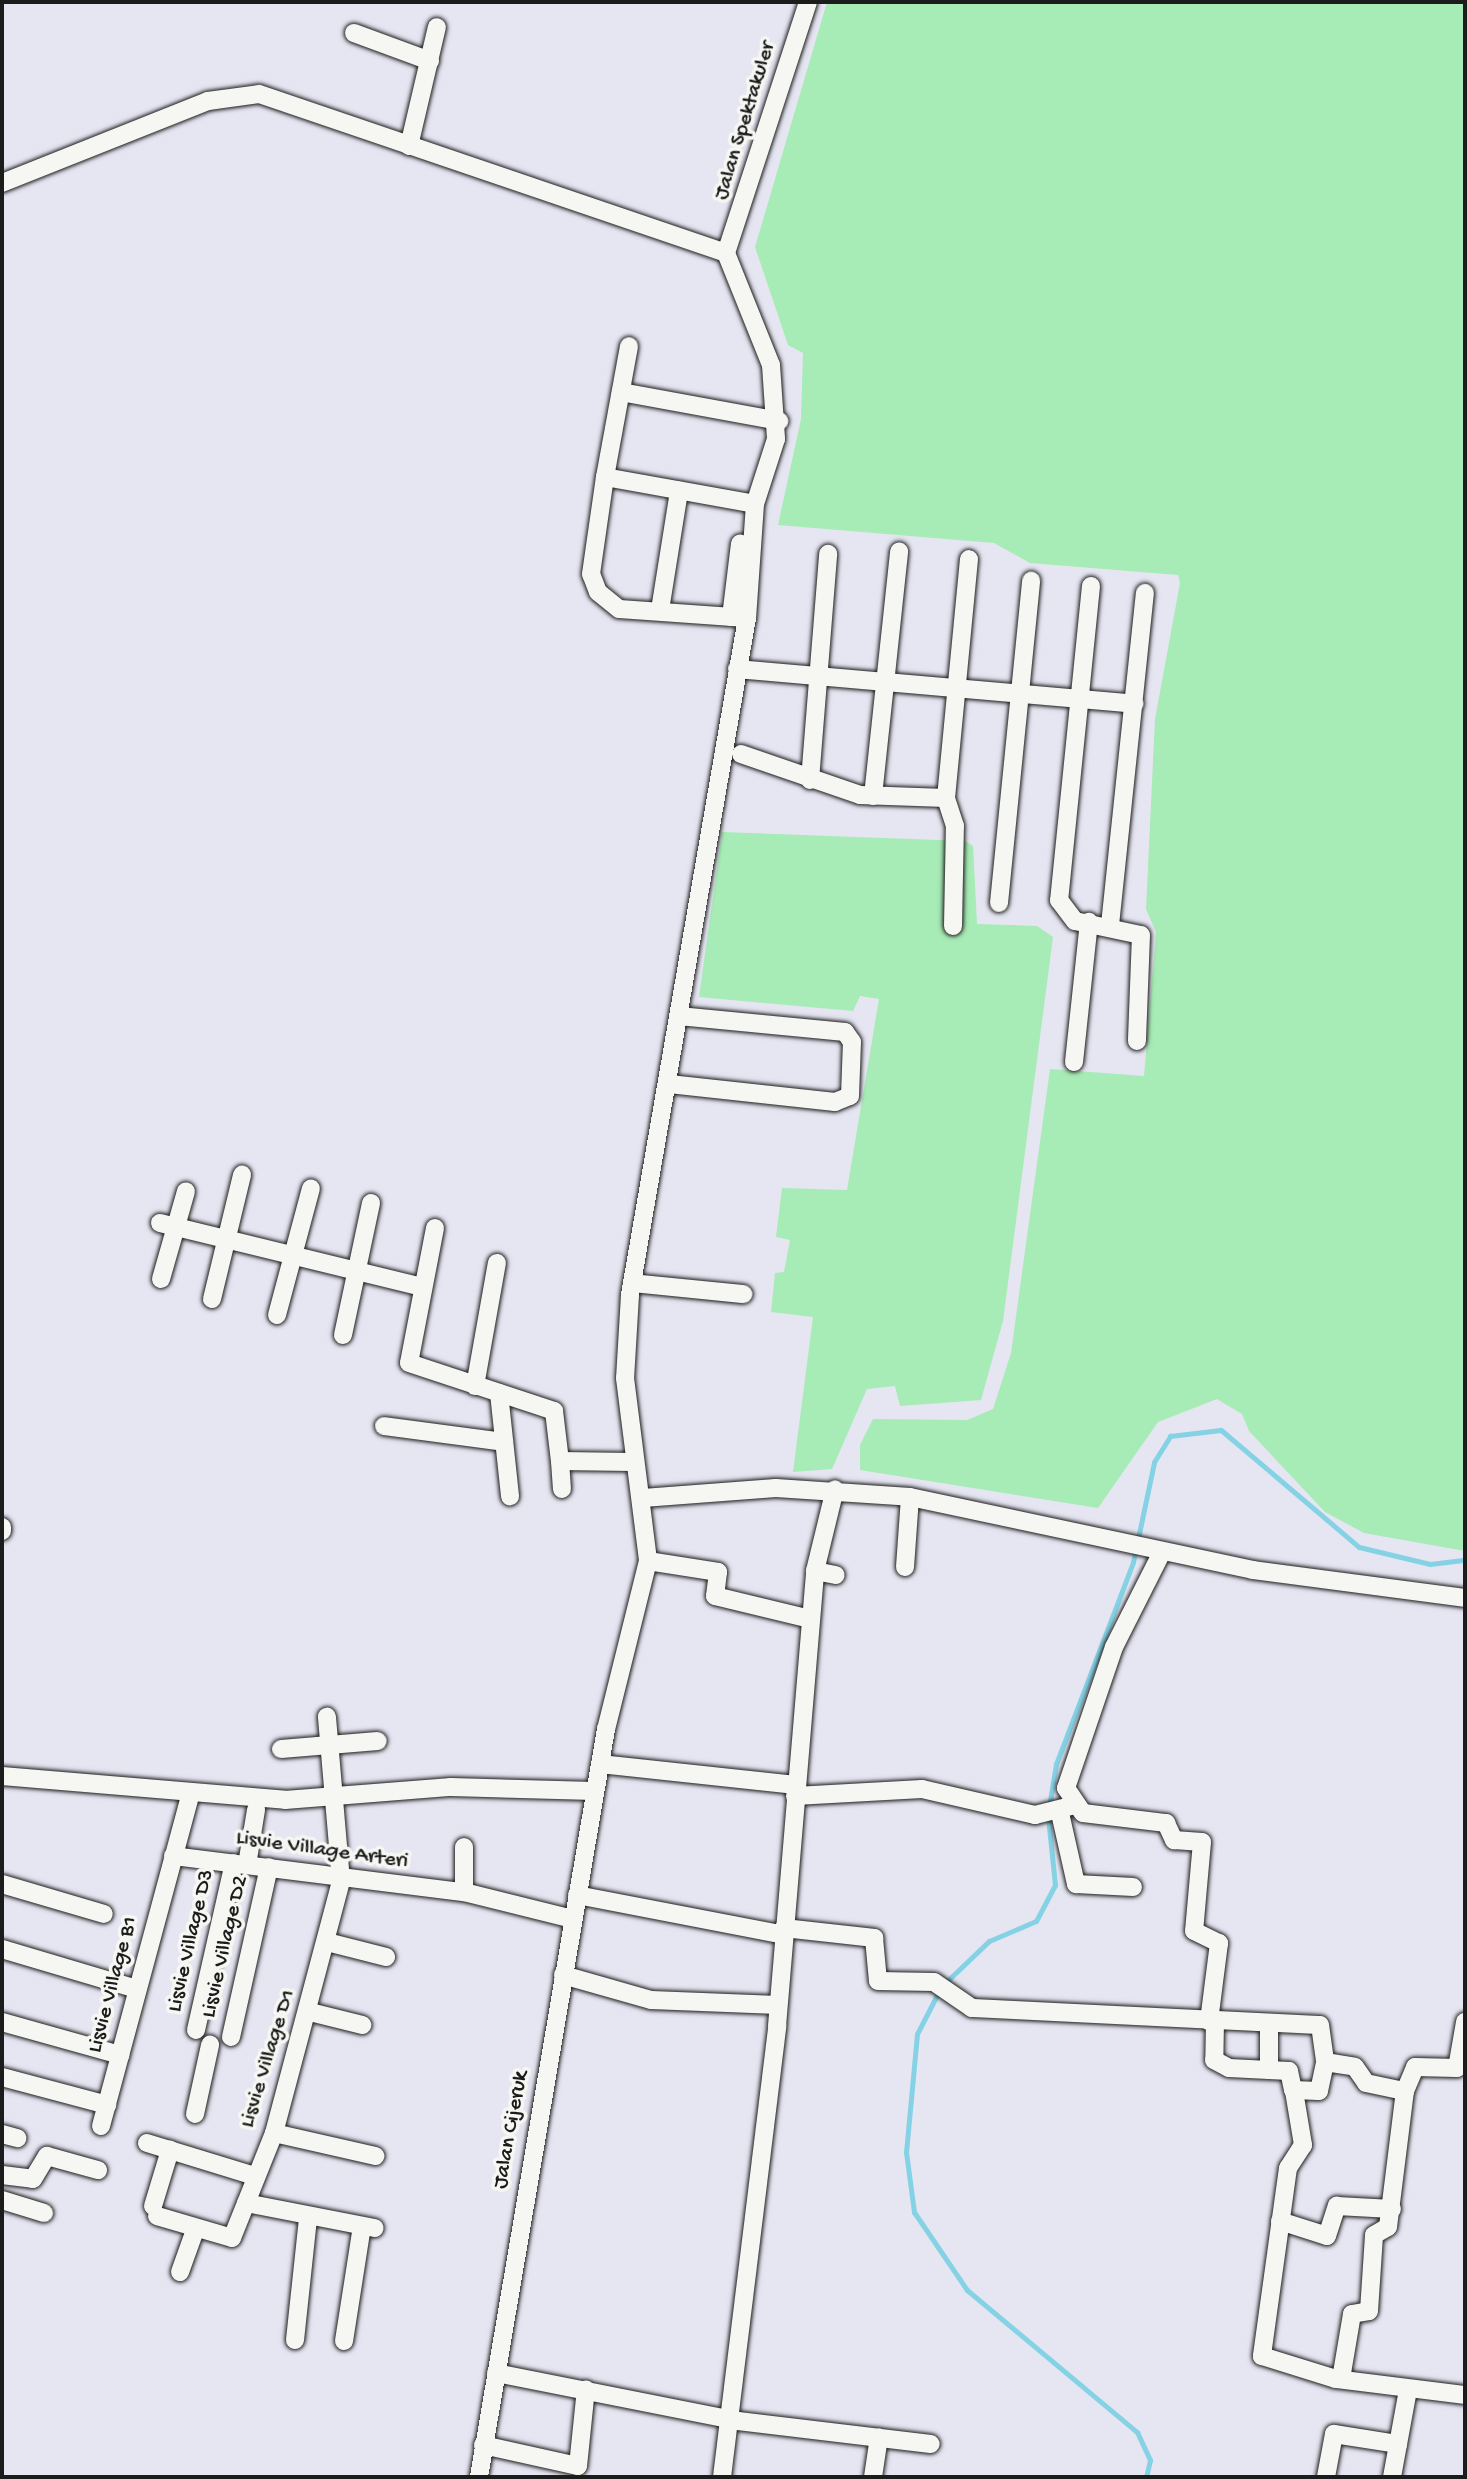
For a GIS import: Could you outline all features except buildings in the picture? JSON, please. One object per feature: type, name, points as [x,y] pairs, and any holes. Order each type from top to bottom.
[{"type":"street","name":"Jalan Spektakuler","points":[[726,253],[808,2]]},
{"type":"street","points":[[409,146],[437,27]]},
{"type":"street","points":[[354,33],[430,61]]},
{"type":"street","points":[[2,183],[234,95],[259,94],[726,253],[771,365],[779,421],[621,392]]},
{"type":"street","points":[[629,346],[605,477],[592,584],[619,609],[739,617]]},
{"type":"street","name":"Jalan Cijeruk","points":[[479,2477],[594,1791],[648,1561],[643,1498],[632,1462],[625,1353],[632,1283],[669,1084],[737,669],[750,503],[779,421]]},
{"type":"street","points":[[605,477],[750,503]]},
{"type":"street","points":[[660,610],[679,491]]},
{"type":"street","points":[[873,796],[899,551]]},
{"type":"street","points":[[810,780],[828,554]]},
{"type":"street","points":[[953,926],[955,826],[946,798],[953,686],[969,559]]},
{"type":"street","points":[[999,903],[1017,691],[1031,581]]},
{"type":"street","points":[[1091,586],[1059,900],[1069,916],[1135,930],[1143,939],[1137,1041]]},
{"type":"street","points":[[1110,925],[1145,593]]},
{"type":"street","points":[[737,669],[1017,691],[1134,704]]},
{"type":"street","points":[[741,754],[810,780],[873,796],[946,798]]},
{"type":"street","points":[[1074,1062],[1089,922]]},
{"type":"street","points":[[669,1084],[835,1102],[850,1096],[852,1042],[845,1032],[679,1016]]},
{"type":"street","points":[[212,1299],[242,1175]]},
{"type":"street","points":[[277,1315],[311,1188]]},
{"type":"street","points":[[161,1279],[168,1225],[186,1191]]},
{"type":"street","points":[[343,1335],[371,1203]]},
{"type":"street","points":[[168,1225],[422,1287]]},
{"type":"street","points":[[435,1228],[409,1363],[555,1413],[562,1489]]},
{"type":"street","points":[[475,1386],[497,1263]]},
{"type":"street","points":[[632,1283],[743,1294]]},
{"type":"street","points":[[499,1393],[510,1496]]},
{"type":"street","points":[[384,1426],[504,1442]]},
{"type":"street","points":[[560,1461],[632,1462]]},
{"type":"street","points":[[722,2477],[734,2419],[778,2005],[815,1571],[835,1489]]},
{"type":"street","points":[[643,1498],[835,1489],[910,1497],[1126,1540],[1159,1550],[1465,1598]]},
{"type":"street","points":[[905,1567],[910,1497]]},
{"type":"street","points":[[1133,1887],[1076,1884],[1057,1812],[1114,1647],[1159,1550]]},
{"type":"street","points":[[648,1561],[718,1572],[715,1596],[810,1619]]},
{"type":"street","points":[[815,1571],[836,1575]]},
{"type":"street","name":"Lisvie Village D1","points":[[195,2230],[224,2240],[232,2238],[274,2133],[310,2012],[341,1881],[331,1798],[327,1717]]},
{"type":"street","points":[[281,1749],[378,1741]]},
{"type":"street","points":[[600,1764],[795,1791],[922,1789],[1100,1818],[1166,1823],[1174,1840],[1202,1842],[1194,1931],[1219,1943],[1212,2021],[1216,2062],[1291,2072],[1303,2145],[1288,2168],[1261,2353],[1341,2379],[1465,2395]]},
{"type":"street","points":[[2,1776],[331,1798],[451,1787],[594,1791]]},
{"type":"street","name":"Lisvie Village B1","points":[[101,2126],[189,1800]]},
{"type":"street","name":"Lisvie Village D3","points":[[196,2030],[256,1810]]},
{"type":"street","points":[[464,1847],[464,1892]]},
{"type":"street","name":"Lisvie Village Arteri","points":[[173,1856],[269,1867],[341,1881],[464,1892],[573,1919]]},
{"type":"street","name":"Lisvie Village D2","points":[[231,2037],[269,1867]]},
{"type":"street","points":[[2,1884],[104,1914]]},
{"type":"street","points":[[577,1895],[784,1932],[874,1938],[878,1981],[944,1990],[987,2010],[1322,2026],[1325,2062],[1323,2090],[1294,2091]]},
{"type":"street","points":[[327,1942],[386,1957]]},
{"type":"street","points":[[2,1949],[137,1989]]},
{"type":"street","points":[[563,1975],[651,2000],[778,2005]]},
{"type":"street","points":[[310,2012],[362,2025]]},
{"type":"street","points":[[2,2022],[120,2055]]},
{"type":"street","points":[[1341,2379],[1352,2314],[1369,2311],[1374,2235],[1387,2229],[1392,2209],[1405,2091],[1415,2067],[1457,2068],[1465,2022]]},
{"type":"street","points":[[1269,2025],[1269,2070]]},
{"type":"street","name":"Lisvie Village D2","points":[[195,2114],[210,2045]]},
{"type":"street","points":[[1325,2062],[1355,2067],[1366,2083],[1405,2091]]},
{"type":"street","points":[[2,2077],[107,2105]]},
{"type":"street","points":[[274,2133],[375,2156]]},
{"type":"street","points":[[147,2143],[255,2176]]},
{"type":"street","points":[[170,2150],[155,2211],[195,2230],[180,2272]]},
{"type":"street","points":[[23,2207],[33,2179],[48,2156],[98,2170]]},
{"type":"street","points":[[2,2175],[33,2179]]},
{"type":"street","points":[[2,2200],[44,2213]]},
{"type":"street","points":[[246,2203],[308,2218],[368,2227],[344,2341]]},
{"type":"street","points":[[1280,2221],[1327,2236],[1337,2206],[1392,2209]]},
{"type":"street","points":[[295,2340],[308,2218]]},
{"type":"street","points":[[496,2373],[734,2419],[931,2444]]},
{"type":"street","points":[[483,2445],[578,2466],[586,2389]]},
{"type":"street","points":[[1392,2477],[1408,2390]]},
{"type":"street","points":[[1326,2477],[1334,2434],[1398,2444]]},
{"type":"street","points":[[873,2477],[879,2437]]},
{"type":"green space","points":[[827,2],[1465,2],[1465,1551],[1364,1533],[1325,1512],[1249,1431],[1242,1414],[1217,1399],[1158,1422],[1098,1508],[860,1470],[860,1445],[873,1419],[967,1420],[993,1409],[1011,1353],[1050,1069],[1144,1076],[1156,932],[1146,909],[1155,719],[1180,583],[1178,575],[1030,563],[994,543],[778,525],[801,419],[803,353],[788,345],[755,247]]},
{"type":"green space","points":[[722,832],[965,841],[973,846],[977,924],[1037,926],[1053,937],[1003,1321],[981,1400],[900,1406],[895,1386],[867,1389],[832,1469],[793,1472],[813,1317],[771,1312],[775,1273],[784,1272],[790,1240],[776,1237],[782,1188],[847,1190],[879,999],[860,996],[853,1011],[699,997]]},
{"type":"waterway","points":[[1049,1807],[1056,1764],[1133,1562],[1154,1462],[1170,1436],[1221,1430],[1359,1547],[1430,1564],[1465,1560]]},
{"type":"waterway","points":[[945,1983],[989,1941],[1036,1921],[1055,1885],[1048,1817]]},
{"type":"waterway","points":[[939,1991],[917,2034],[906,2152],[914,2212],[967,2290],[1137,2432],[1150,2460],[1146,2477]]}]
